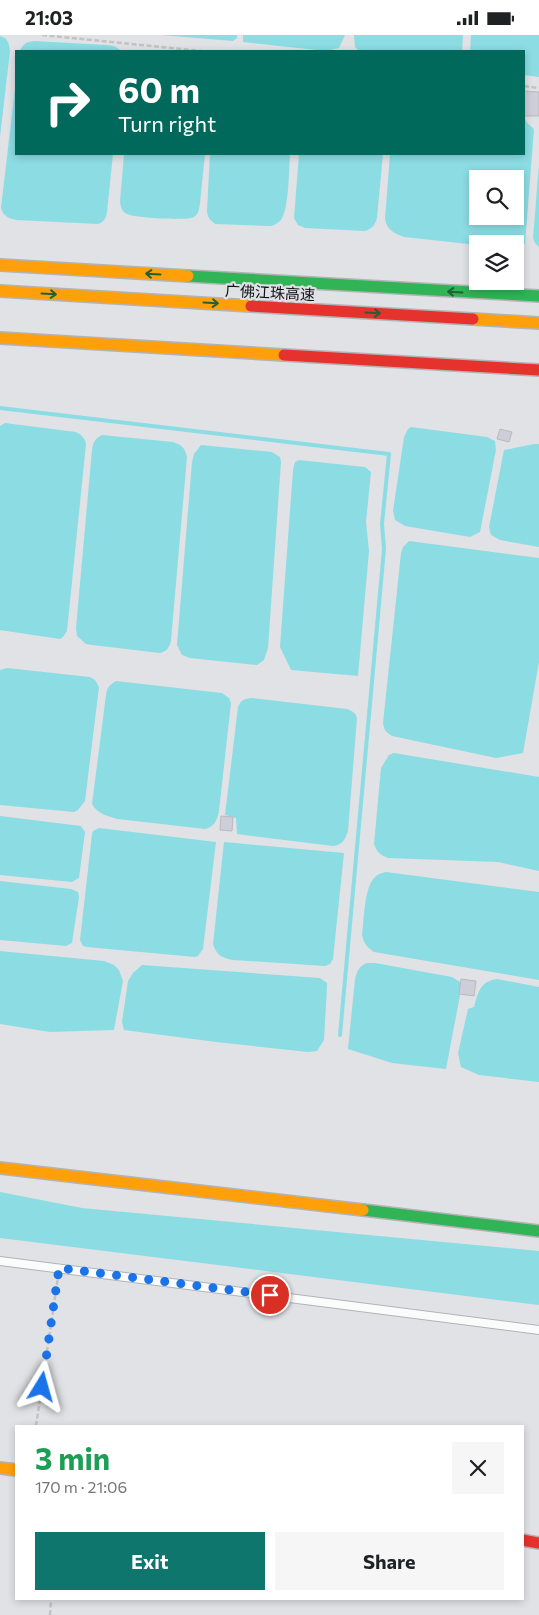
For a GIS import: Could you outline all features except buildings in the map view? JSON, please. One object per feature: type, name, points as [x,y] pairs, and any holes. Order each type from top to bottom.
[{"type":"main road","name":"广佛江珠高速","points":[[0,265],[539,296]]},
{"type":"main road","name":"广佛江珠高速","points":[[0,291],[539,323]]},
{"type":"main road","points":[[0,338],[539,370]]},
{"type":"main road","points":[[0,1168],[539,1231]]},
{"type":"main road","points":[[0,1468],[15,1470]]},
{"type":"main road","points":[[524,1541],[539,1543]]},
{"type":"lane","points":[[0,1261],[539,1330]]},
{"type":"path","points":[[42,35],[192,50]]},
{"type":"path","points":[[525,86],[539,88]]},
{"type":"path","points":[[36,1425],[59,1268]]},
{"type":"path","points":[[50,1615],[51,1600]]},
{"type":"water","points":[[160,35],[237,35],[237,38],[233,41]]},
{"type":"water","points":[[243,35],[345,35],[339,48],[330,50],[243,42]]},
{"type":"water","points":[[354,35],[463,35],[462,50],[358,50],[355,47]]},
{"type":"water","points":[[471,35],[539,35],[539,77],[525,75],[525,50],[470,50]]},
{"type":"water","points":[[0,36],[8,41],[10,51],[0,137]]},
{"type":"water","points":[[29,42],[107,45],[114,46],[120,50],[20,50]]},
{"type":"water","points":[[15,89],[15,155],[113,155],[107,212],[104,219],[98,224],[16,220],[5,215],[1,208]]},
{"type":"water","points":[[525,119],[534,129],[525,244],[524,235],[469,235],[469,244],[404,237],[387,226],[385,219],[390,155],[525,155]]},
{"type":"water","points":[[124,155],[205,155],[200,203],[197,214],[194,217],[172,219],[140,217],[124,212],[120,202]]},
{"type":"water","points":[[210,155],[290,155],[286,207],[284,215],[276,224],[271,226],[215,224],[208,216]]},
{"type":"water","points":[[299,155],[383,155],[377,218],[370,229],[365,231],[305,228],[298,225],[294,218]]},
{"type":"water","points":[[539,164],[539,247],[533,238]]},
{"type":"water","points":[[5,423],[76,432],[85,440],[67,631],[60,639],[0,630],[0,426]]},
{"type":"water","points":[[411,427],[487,437],[495,441],[496,450],[480,532],[470,537],[405,526],[395,520],[393,511],[404,437]]},
{"type":"water","points":[[102,435],[173,442],[183,447],[187,457],[171,641],[167,649],[160,653],[86,644],[77,636],[76,628],[92,450],[95,441]]},
{"type":"water","points":[[539,444],[539,547],[500,540],[491,535],[489,527],[504,450]]},
{"type":"water","points":[[201,445],[272,452],[280,457],[268,648],[264,660],[257,665],[190,658],[182,655],[177,645],[192,462],[194,454]]},
{"type":"water","points":[[299,460],[365,467],[371,472],[366,522],[369,551],[358,676],[291,670],[280,647],[293,470],[295,462]]},
{"type":"water","points":[[409,541],[539,558],[539,662],[523,753],[496,758],[392,736],[385,729],[383,723],[401,553],[403,547]]},
{"type":"water","points":[[7,668],[90,677],[95,680],[99,687],[85,801],[74,812],[0,805],[0,670]]},
{"type":"water","points":[[116,681],[222,693],[229,698],[231,703],[219,811],[216,821],[211,827],[205,829],[118,819],[100,812],[92,804],[106,693],[109,687]]},
{"type":"water","points":[[251,698],[347,709],[355,714],[357,718],[348,831],[341,843],[333,846],[237,834],[236,818],[225,815],[238,707],[243,700]]},
{"type":"water","points":[[394,753],[539,777],[539,871],[498,862],[388,858],[381,854],[374,844],[381,768],[389,755]]},
{"type":"water","points":[[0,816],[81,826],[85,832],[79,878],[72,882],[0,875]]},
{"type":"water","points":[[99,828],[216,842],[203,949],[198,956],[83,946],[80,940],[92,834],[93,831]]},
{"type":"water","points":[[224,842],[344,853],[333,959],[330,964],[325,966],[233,960],[223,957],[218,953],[213,944]]},
{"type":"water","points":[[386,872],[539,892],[539,980],[374,952],[369,949],[362,935],[365,905],[371,882],[377,875]]},
{"type":"water","points":[[0,881],[71,889],[78,892],[79,897],[72,943],[66,946],[0,940]]},
{"type":"water","points":[[0,951],[104,961],[114,965],[119,970],[123,981],[114,1030],[50,1032],[0,1024]]},
{"type":"water","points":[[367,963],[452,977],[460,982],[461,990],[446,1069],[392,1063],[348,1049],[355,979],[359,969]]},
{"type":"water","points":[[142,965],[320,978],[327,983],[324,1040],[317,1051],[308,1052],[124,1030],[122,1022],[128,981],[133,973]]},
{"type":"water","points":[[497,979],[539,987],[539,1082],[479,1075],[461,1067],[458,1053],[468,1009],[474,1007],[483,985]]},
{"type":"water","points":[[0,1192],[82,1208],[539,1251],[539,1305],[0,1238]]},
{"type":"waterway","points":[[0,408],[389,454],[382,524],[384,549],[340,1035]]},
{"type":"traffic: fast","points":[[188,276],[539,296]]},
{"type":"traffic: fast","points":[[363,1210],[539,1231]]},
{"type":"traffic: slow","points":[[0,265],[188,276]]},
{"type":"traffic: slow","points":[[0,291],[251,306]]},
{"type":"traffic: slow","points":[[473,319],[539,323]]},
{"type":"traffic: slow","points":[[0,338],[284,355]]},
{"type":"traffic: slow","points":[[0,1168],[363,1210]]},
{"type":"traffic: slow","points":[[0,1468],[15,1470]]},
{"type":"traffic: jam","points":[[251,306],[473,319]]},
{"type":"traffic: jam","points":[[284,355],[539,370]]},
{"type":"traffic: jam","points":[[524,1540],[539,1543]]},
{"type":"route","points":[[42,1387],[59,1268],[270,1295]]}]
